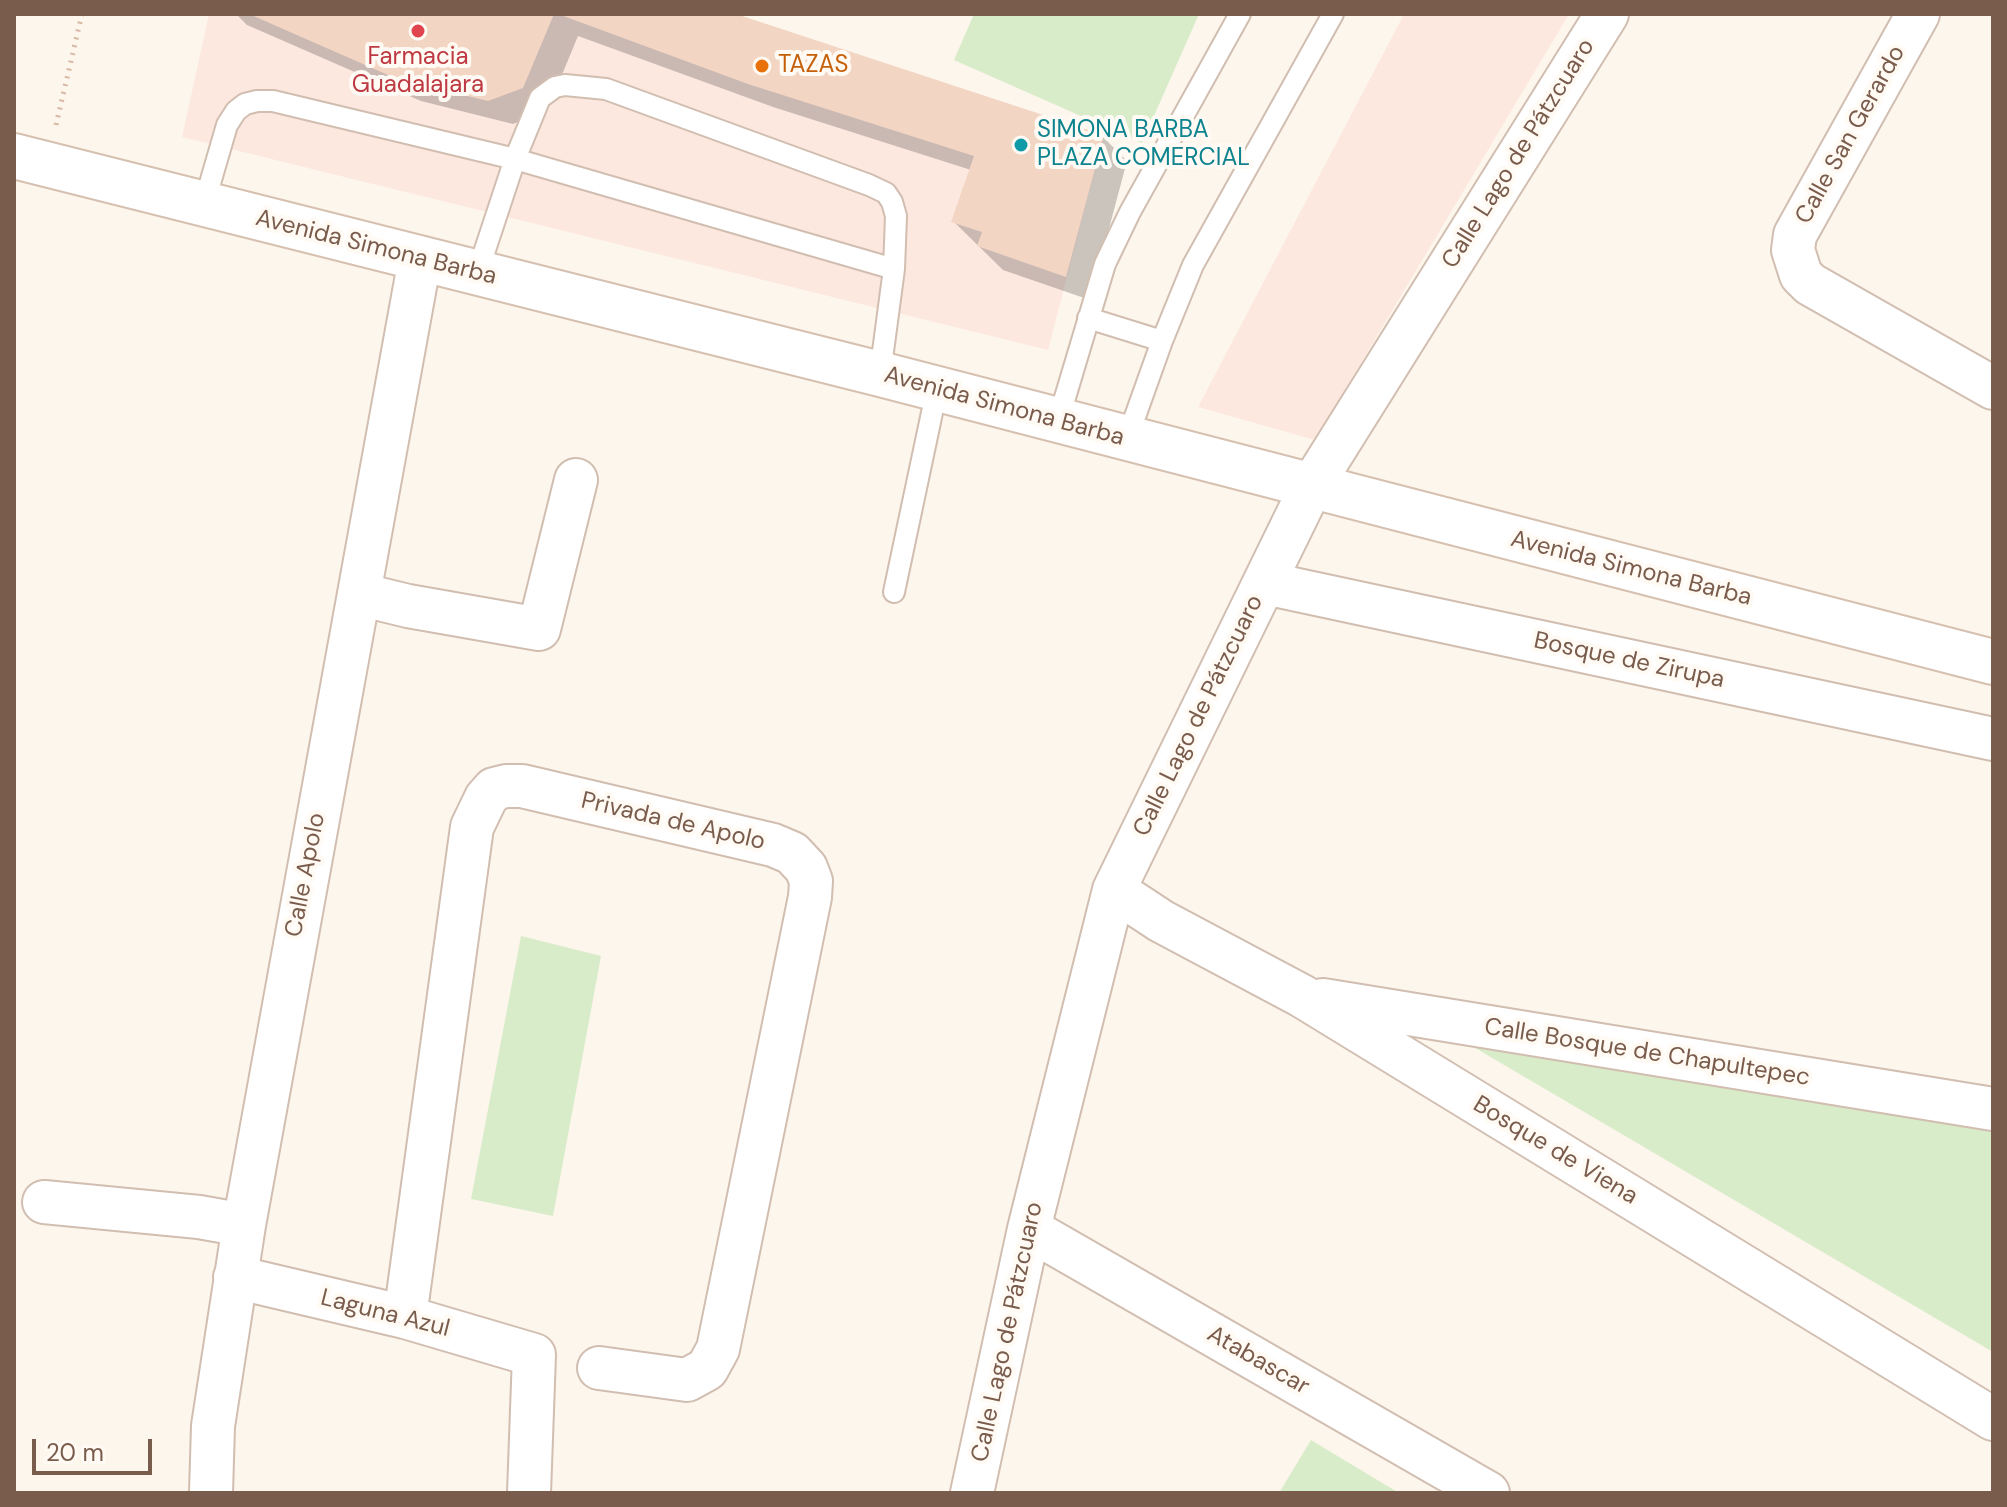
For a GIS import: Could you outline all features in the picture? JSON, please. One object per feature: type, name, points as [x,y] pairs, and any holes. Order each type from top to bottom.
[{"type":"main road","name":"Avenida Simona Barba","points":[[30,160],[880,374],[1993,662]]},
{"type":"street","name":"Calle Lago de Pátzcuaro","points":[[972,1493],[1029,1229],[1114,890],[1311,487],[1607,14]]},
{"type":"street","name":"Calle San Gerardo","points":[[1918,14],[1795,235],[1793,250],[1801,275],[1810,284],[1993,388]]},
{"type":"street","name":"Calle Apolo","points":[[211,1493],[213,1426],[235,1277],[420,259]]},
{"type":"street","points":[[359,594],[408,606],[539,629],[576,480]]},
{"type":"street","name":"Bosque de Zirupa","points":[[1265,583],[1993,739]]},
{"type":"street","name":"Privada de Apolo","points":[[405,1317],[472,827],[486,798],[494,789],[522,786],[773,845],[792,853],[806,868],[811,881],[810,897],[718,1349],[707,1369],[687,1380],[599,1368]]},
{"type":"street","name":"Bosque de Viena","points":[[1114,890],[1161,921],[1302,996],[1993,1419]]},
{"type":"street","name":"Calle Bosque de Chapultepec","points":[[1302,996],[1993,1109]]},
{"type":"street","points":[[44,1202],[199,1217],[244,1225]]},
{"type":"street","name":"Atabascar","points":[[1029,1229],[1488,1493]]},
{"type":"street","name":"Laguna Azul","points":[[235,1277],[405,1317],[534,1355],[529,1493]]},
{"type":"lane","points":[[1058,421],[1105,264],[1130,212],[1240,14]]},
{"type":"lane","points":[[1127,439],[1193,265],[1333,14]]},
{"type":"lane","points":[[477,274],[515,159],[540,98],[565,85],[606,89],[886,193],[896,216],[894,269],[880,374]]},
{"type":"lane","points":[[204,204],[227,125],[236,111],[245,104],[273,101],[515,159],[894,269]]},
{"type":"lane","points":[[1088,318],[1162,341]]},
{"type":"lane","points":[[894,592],[937,389]]},
{"type":"path","points":[[30,160],[82,14]]},
{"type":"shaded area","points":[[209,14],[737,14],[1104,135],[1048,350],[182,137]]},
{"type":"shaded area","points":[[1404,14],[1569,14],[1315,440],[1198,407]]},
{"type":"green space","points":[[974,14],[1199,14],[1142,143],[954,60]]},
{"type":"green space","points":[[521,936],[601,956],[553,1216],[471,1199]]},
{"type":"green space","points":[[1448,1032],[1993,1130],[1993,1352]]},
{"type":"green space","points":[[1311,1440],[1399,1493],[1279,1493]]},
{"type":"building","points":[[249,14],[554,14],[523,88],[488,101],[395,78]]},
{"type":"building","name":"SIMONA BARBA PLAZA COMERCIAL","points":[[558,14],[736,14],[1104,135],[1066,277],[977,246],[982,232],[951,222],[974,156],[748,84]]},
{"type":"place","name":"Farmacia Guadalajara","points":[[418,31]]},
{"type":"place","name":"TAZAS","points":[[762,66]]},
{"type":"place","name":"SIMONA BARBA PLAZA COMERCIAL","points":[[1021,145]]}]
